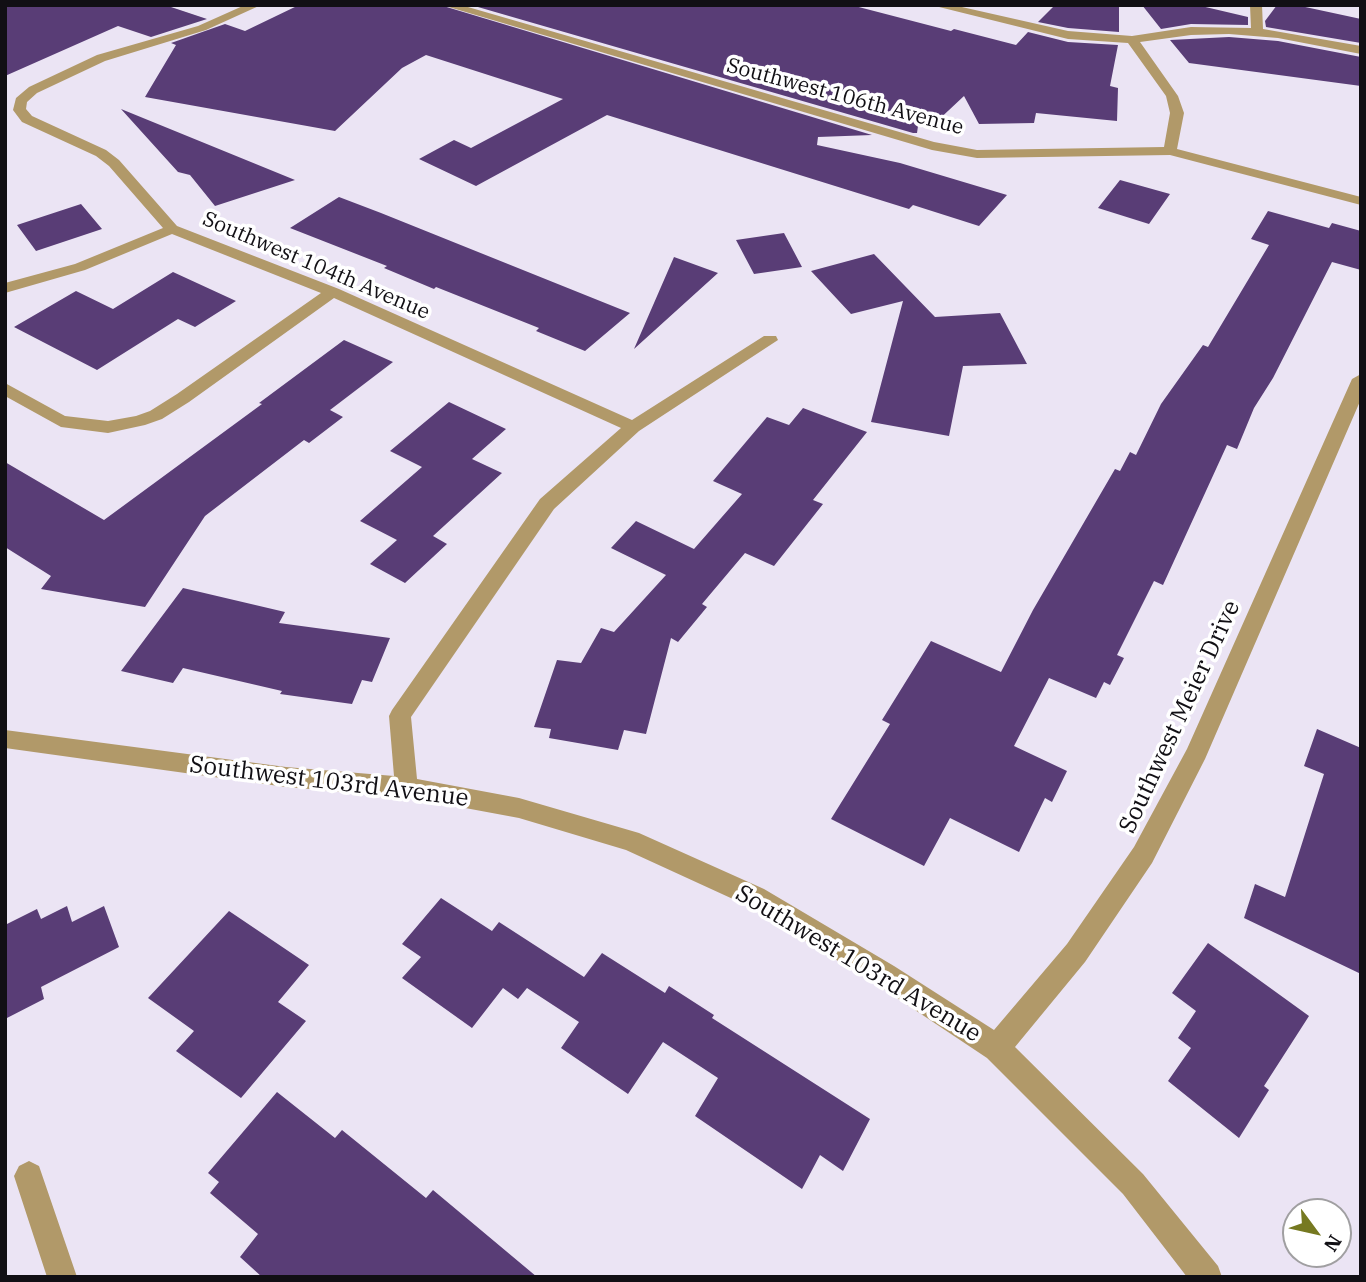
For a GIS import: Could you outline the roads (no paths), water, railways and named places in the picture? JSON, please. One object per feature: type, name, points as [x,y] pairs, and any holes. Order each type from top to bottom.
[{"type":"street","name":"Southwest 104th Avenue","points":[[255,5],[202,28],[101,58],[33,90],[21,101],[19,110],[27,119],[101,153],[114,163],[172,229],[333,292],[633,427]]},
{"type":"street","name":"Southwest 106th Avenue","points":[[448,5],[932,146],[977,154],[1170,151],[1361,201]]},
{"type":"street","points":[[937,5],[1068,35],[1132,40],[1191,31],[1258,32],[1361,50]]},
{"type":"street","points":[[995,19],[1010,5]]},
{"type":"street","points":[[1256,5],[1258,32]]},
{"type":"street","points":[[1132,40],[1172,96],[1177,113],[1170,151]]},
{"type":"street","points":[[5,288],[80,267],[172,229]]},
{"type":"street","points":[[5,388],[61,421],[108,427],[139,421],[156,415],[183,398],[333,292]]},
{"type":"street","points":[[405,787],[400,716],[547,503],[633,427],[770,340]]},
{"type":"street","name":"Southwest Meier Drive","points":[[997,1048],[1076,953],[1143,855],[1196,752],[1361,379]]},
{"type":"street","name":"Southwest 103rd Avenue","points":[[5,739],[286,777],[405,787],[519,808],[631,841],[755,897],[885,975],[997,1048],[1133,1184],[1207,1277]]},
{"type":"street","points":[[29,1176],[61,1277]]}]
